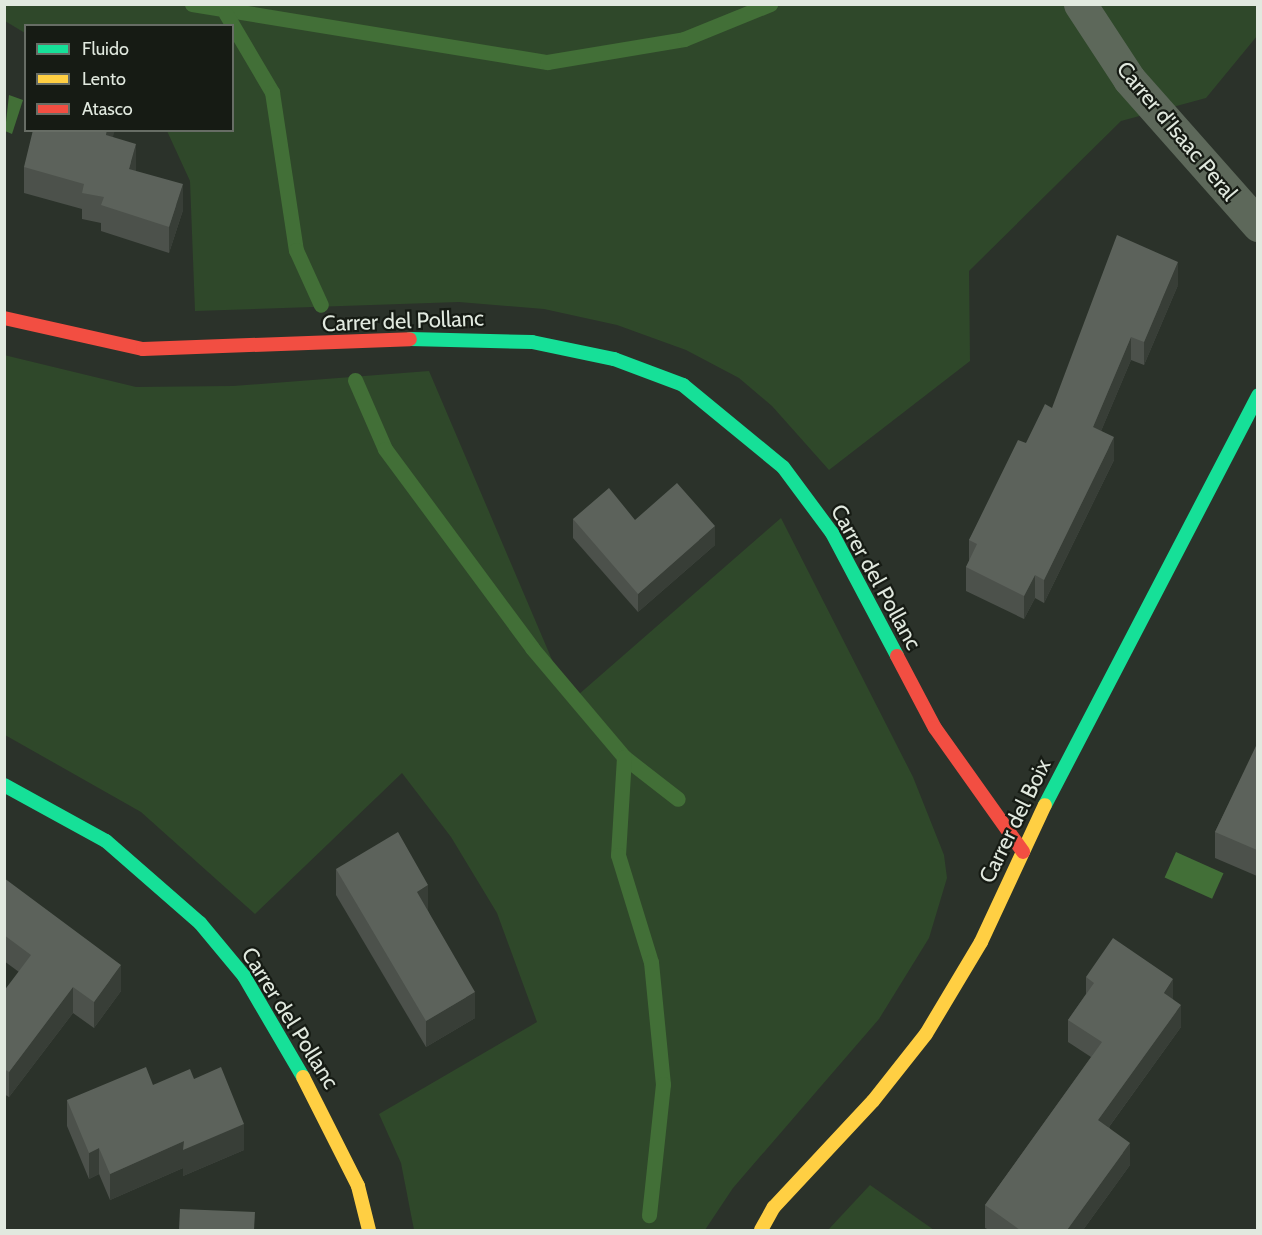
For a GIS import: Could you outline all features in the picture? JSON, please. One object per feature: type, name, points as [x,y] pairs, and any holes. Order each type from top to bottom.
[{"type":"street","name":"Carrer d'Isaac Peral","points":[[1080,4],[1129,79],[1257,225]]},
{"type":"street","name":"Carrer del Pollanc","points":[[4,318],[143,349],[225,350],[456,336],[532,342],[614,359],[683,385],[783,466],[832,533],[935,728],[1023,852]]},
{"type":"street","name":"Carrer del Boix","points":[[761,1230],[774,1207],[873,1101],[926,1034],[981,942],[1023,852],[1257,395]]},
{"type":"street","name":"Carrer del Pollanc","points":[[4,785],[106,841],[201,923],[244,976],[324,1113],[358,1186],[369,1230]]},
{"type":"shaded area","points":[[5,4],[1258,5],[1257,36],[1206,98],[1121,121],[969,271],[970,361],[829,470],[772,406],[739,378],[686,350],[617,325],[544,309],[459,302],[195,311],[190,181],[167,132],[234,132],[234,24],[24,24],[24,32],[5,21]]},
{"type":"shaded area","points":[[9,95],[23,100],[12,134],[5,131]]},
{"type":"shaded area","points":[[4,355],[136,387],[233,386],[429,371],[570,702],[781,518],[913,777],[944,855],[947,878],[929,938],[879,1019],[733,1188],[705,1230],[414,1230],[401,1163],[379,1114],[537,1022],[497,913],[451,837],[402,773],[255,914],[141,812],[5,735]]},
{"type":"shaded area","points":[[1176,852],[1224,873],[1212,899],[1165,878]]},
{"type":"shaded area","points":[[870,1185],[934,1230],[828,1230]]},
{"type":"building","points":[[33,132],[107,132],[106,135],[136,144],[129,169],[183,184],[169,227],[101,205],[104,197],[82,193],[84,184],[24,167]]},
{"type":"building","points":[[1117,235],[1178,262],[1144,342],[1131,337],[1093,427],[1114,437],[1044,580],[1035,575],[1024,596],[966,567],[977,544],[969,540],[1018,440],[1026,443],[1045,404],[1052,408]]},
{"type":"building","points":[[677,483],[715,526],[638,594],[573,519],[609,488],[635,520]]},
{"type":"building","points":[[1257,746],[1257,850],[1215,832]]},
{"type":"building","points":[[398,832],[428,885],[417,892],[475,992],[426,1021],[336,869]]},
{"type":"building","points":[[4,878],[121,965],[94,1002],[73,987],[9,1072],[4,1069],[4,991],[31,955],[4,935]]},
{"type":"building","points":[[1113,938],[1173,979],[1164,993],[1181,1005],[1098,1120],[1130,1143],[1067,1230],[1020,1230],[985,1205],[1102,1042],[1068,1020],[1094,983],[1086,977]]},
{"type":"building","points":[[146,1067],[153,1085],[190,1069],[194,1079],[221,1067],[244,1124],[183,1150],[184,1141],[110,1174],[99,1148],[89,1153],[67,1100]]},
{"type":"building","points":[[180,1209],[255,1212],[254,1230],[179,1230]]},
{"type":"waterway","points":[[192,4],[547,62],[684,39],[770,4]]},
{"type":"waterway","points":[[226,14],[232,24]]},
{"type":"waterway","points":[[234,28],[272,92],[296,250],[321,305]]},
{"type":"waterway","points":[[355,380],[385,449],[532,648],[624,757],[678,799]]},
{"type":"waterway","points":[[624,757],[618,855],[651,962],[663,1084],[649,1215]]},
{"type":"traffic: fast","points":[[410,339],[532,342],[614,359],[683,385],[783,467],[832,533],[897,656]]},
{"type":"traffic: fast","points":[[1045,805],[1258,395]]},
{"type":"traffic: fast","points":[[4,785],[106,841],[200,923],[244,976],[303,1077]]},
{"type":"traffic: slow","points":[[761,1230],[774,1207],[873,1101],[926,1034],[981,942],[1045,805]]},
{"type":"traffic: slow","points":[[303,1077],[358,1186],[369,1230]]},
{"type":"traffic: jam","points":[[4,318],[143,349],[410,339]]},
{"type":"traffic: jam","points":[[897,656],[935,728],[1023,852]]}]
